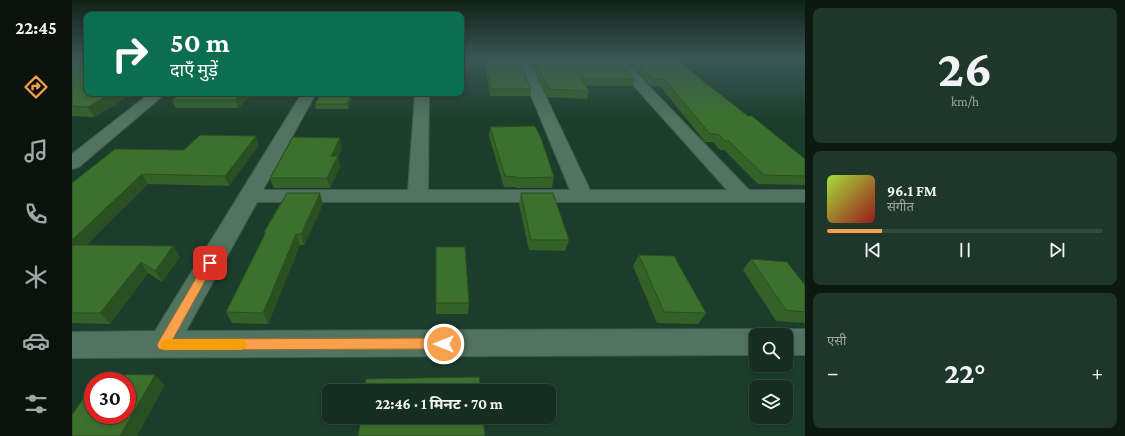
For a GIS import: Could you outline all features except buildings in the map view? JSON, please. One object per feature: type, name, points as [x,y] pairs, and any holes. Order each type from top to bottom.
[{"type":"street","points":[[531,79],[583,196]]},
{"type":"street","points":[[635,79],[744,196]]},
{"type":"street","points":[[72,163],[154,96]]},
{"type":"street","points":[[163,345],[307,96]]},
{"type":"street","points":[[418,196],[422,96]]},
{"type":"street","points":[[250,196],[805,196]]},
{"type":"street","points":[[72,345],[749,342]]},
{"type":"street","points":[[793,342],[805,342]]},
{"type":"slow traffic","points":[[166,345],[241,344]]},
{"type":"route","points":[[210,263],[163,345],[444,344]]}]
